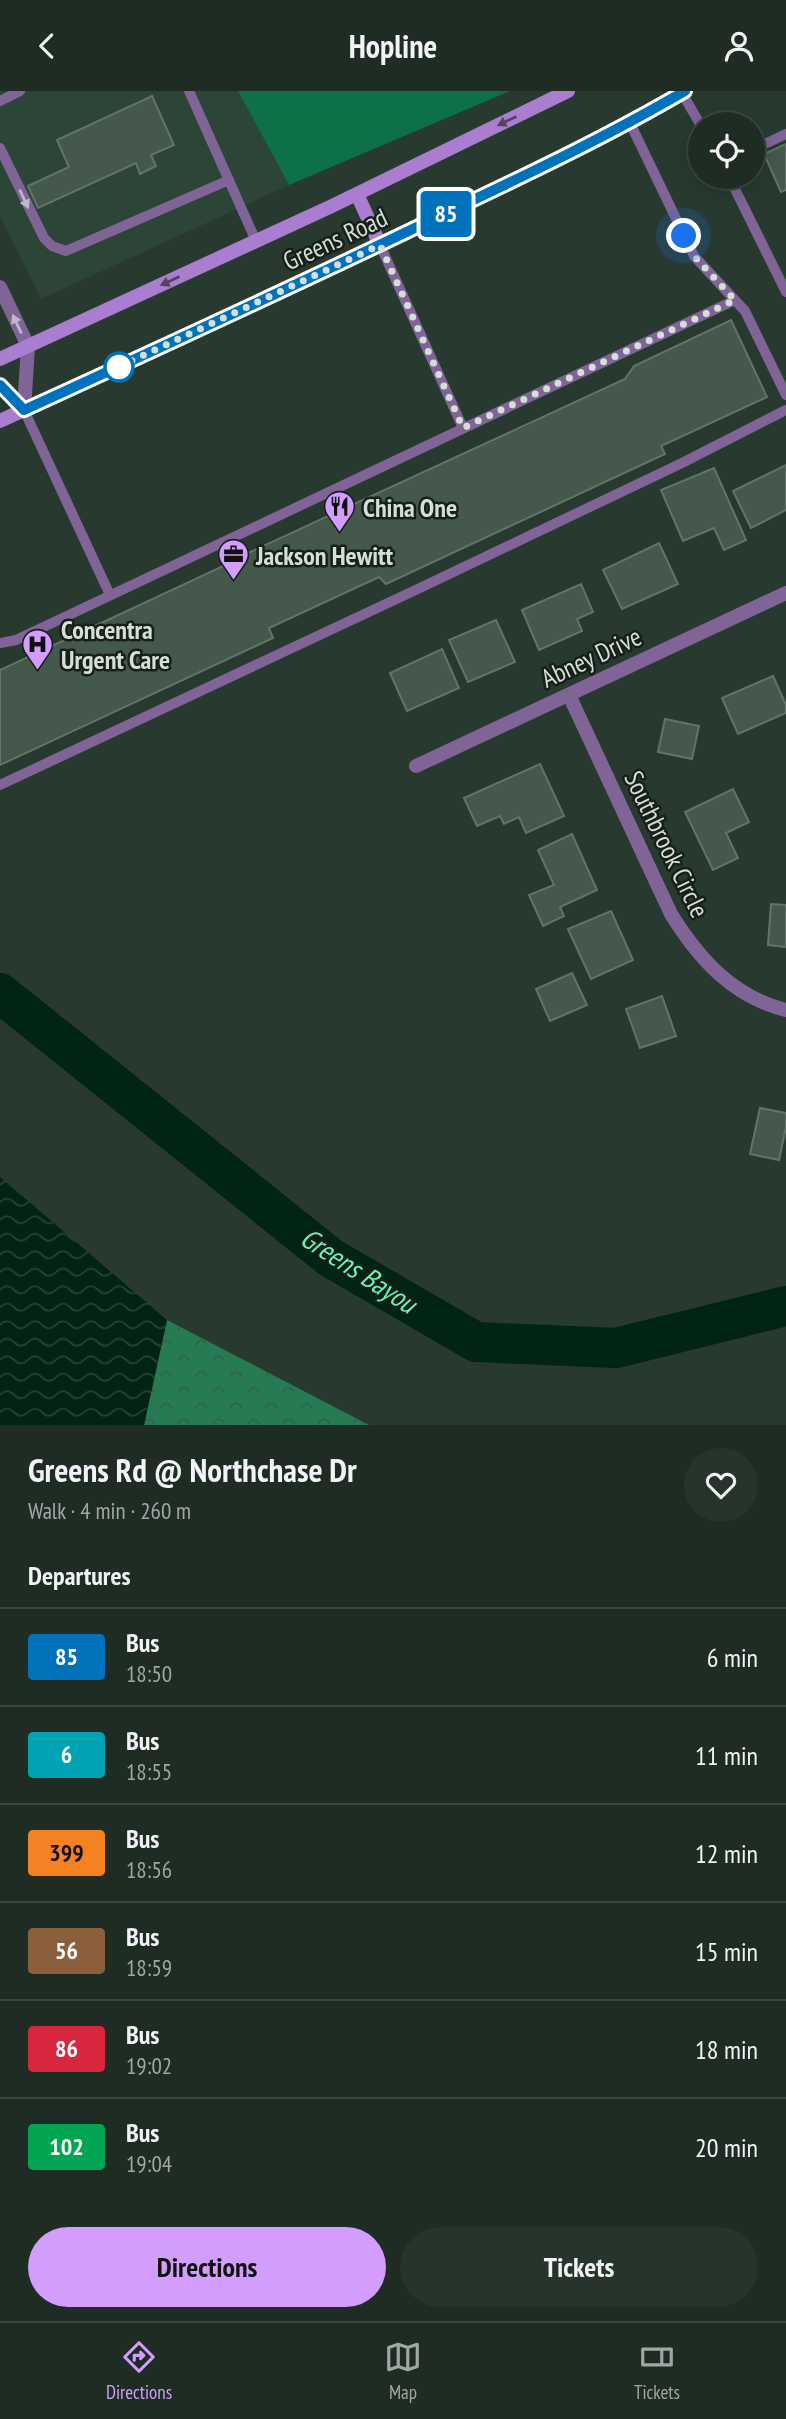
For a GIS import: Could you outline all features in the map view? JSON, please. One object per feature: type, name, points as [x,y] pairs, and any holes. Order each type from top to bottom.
[{"type":"main road","name":"Greens Road","points":[[0,359],[357,194],[568,91]]},
{"type":"main road","name":"Greens Road","points":[[0,421],[380,245],[630,123],[683,92]]},
{"type":"main road","points":[[357,194],[380,245]]},
{"type":"street","points":[[0,287],[28,346],[24,410]]},
{"type":"street","points":[[0,385],[24,410]]},
{"type":"street","name":"Abney Drive","points":[[416,766],[786,593]]},
{"type":"street","name":"Southbrook Circle","points":[[569,695],[671,914],[688,941],[723,979],[750,996],[786,1010]]},
{"type":"lane","points":[[2,97],[20,91]]},
{"type":"lane","points":[[189,91],[256,241]]},
{"type":"lane","points":[[683,92],[694,112]]},
{"type":"lane","points":[[630,123],[694,256],[745,311],[786,395]]},
{"type":"lane","points":[[765,144],[786,134]]},
{"type":"lane","points":[[0,148],[36,224],[52,246],[66,251],[229,180]]},
{"type":"lane","points":[[735,189],[786,292]]},
{"type":"lane","points":[[380,245],[463,428]]},
{"type":"lane","points":[[0,643],[16,640],[735,300]]},
{"type":"lane","points":[[0,785],[422,587],[681,463],[786,409]]},
{"type":"lane","points":[[24,410],[110,595]]},
{"type":"shaded area","points":[[0,91],[238,91],[289,185],[41,299],[0,216]]},
{"type":"green space","points":[[238,91],[510,91],[289,185]]},
{"type":"green space","points":[[167,1320],[369,1425],[144,1425]]},
{"type":"water","points":[[0,1177],[167,1320],[144,1425],[0,1425]]},
{"type":"building","points":[[152,96],[174,145],[151,155],[156,166],[140,174],[136,163],[38,208],[28,186],[69,167],[57,140]]},
{"type":"building","points":[[786,144],[786,190],[781,192],[765,154]]},
{"type":"building","points":[[731,320],[767,397],[661,446],[665,454],[386,584],[379,577],[269,628],[273,638],[0,765],[0,670],[625,379],[634,366]]},
{"type":"building","points":[[786,465],[786,510],[751,528],[733,491]]},
{"type":"building","points":[[714,468],[746,540],[724,550],[714,528],[683,541],[661,490]]},
{"type":"building","points":[[659,543],[678,584],[622,609],[603,570]]},
{"type":"building","points":[[581,584],[593,612],[577,619],[582,631],[539,650],[522,610]]},
{"type":"building","points":[[496,620],[515,662],[468,682],[449,640]]},
{"type":"building","points":[[442,649],[459,688],[407,711],[390,673]]},
{"type":"building","points":[[773,676],[786,705],[786,713],[738,734],[722,698]]},
{"type":"building","points":[[665,719],[699,726],[692,759],[658,752]]},
{"type":"building","points":[[540,764],[564,816],[526,833],[519,817],[504,824],[500,816],[477,826],[464,798]]},
{"type":"building","points":[[733,789],[749,822],[726,833],[738,858],[713,870],[685,812]]},
{"type":"building","points":[[572,834],[597,890],[560,907],[564,916],[543,926],[529,895],[554,885],[538,850]]},
{"type":"building","points":[[771,904],[786,905],[786,947],[768,945]]},
{"type":"building","points":[[611,911],[633,960],[591,979],[568,929]]},
{"type":"building","points":[[572,973],[587,1005],[550,1021],[536,989]]},
{"type":"building","points":[[662,996],[676,1036],[640,1048],[626,1009]]},
{"type":"building","points":[[760,1108],[786,1113],[779,1160],[750,1154]]},
{"type":"waterway","name":"Greens Bayou","points":[[0,993],[331,1258],[476,1342],[616,1348],[786,1306]]},
{"type":"bus line","name":"85","points":[[0,385],[24,410],[545,166],[630,123],[685,91]]},
{"type":"place","name":"China One","points":[[340,534]]},
{"type":"place","name":"Jackson Hewitt","points":[[233,582]]},
{"type":"place","name":"Concentra Urgent Care","points":[[38,671]]},
{"type":"route","points":[[119,367],[114,369],[380,245],[463,428],[735,300],[694,256],[684,236]]}]
